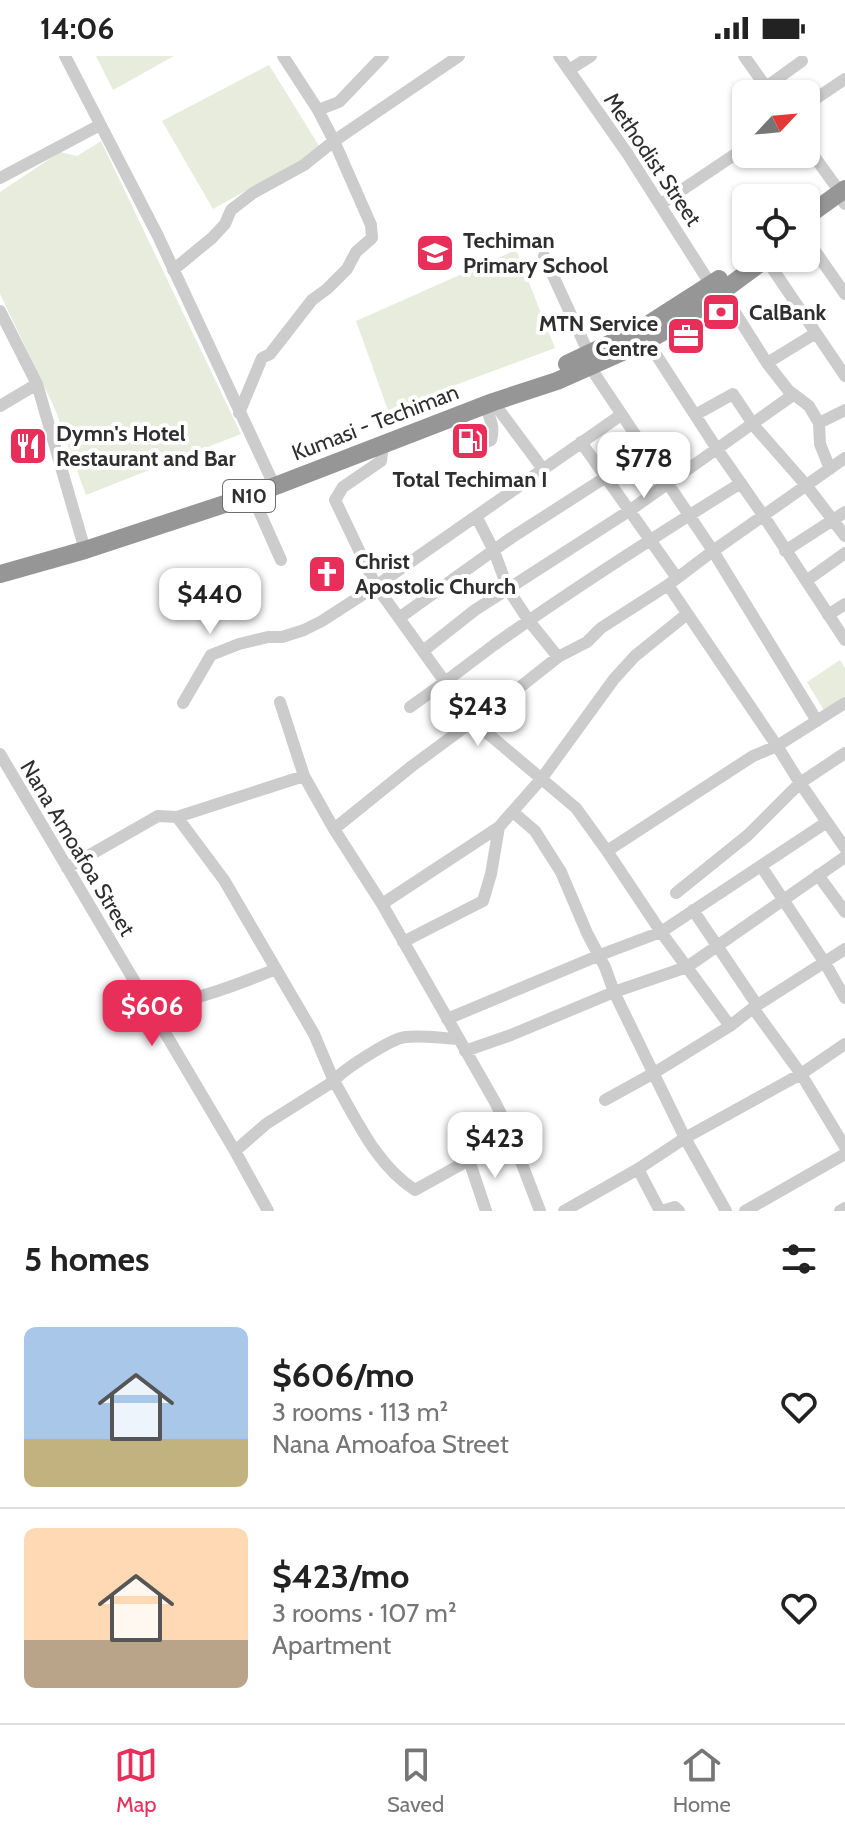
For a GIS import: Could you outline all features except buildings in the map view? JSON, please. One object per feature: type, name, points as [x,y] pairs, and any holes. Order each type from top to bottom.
[{"type":"highway","points":[[820,210],[844,198]]},
{"type":"highway","points":[[820,219],[844,198]]},
{"type":"highway","name":"N10","points":[[489,404],[557,381],[590,360],[682,321],[734,272]]},
{"type":"highway","name":"N10","points":[[716,289],[744,272]]},
{"type":"highway","name":"Kumasi - Techiman","points":[[0,574],[85,550],[252,495],[489,404]]},
{"type":"street","points":[[65,56],[173,270],[275,487]]},
{"type":"street","points":[[239,413],[262,358],[270,354],[312,300],[347,269],[356,252],[372,238],[371,225],[334,141],[283,56]]},
{"type":"street","points":[[318,110],[339,102],[383,56]]},
{"type":"street","points":[[173,270],[212,238],[225,224],[231,210],[253,193],[304,165],[459,56]]},
{"type":"street","name":"Methodist Street","points":[[559,56],[767,363],[788,390],[809,406],[819,423]]},
{"type":"street","points":[[569,70],[591,56]]},
{"type":"street","points":[[744,56],[761,80]]},
{"type":"street","points":[[780,80],[802,61]]},
{"type":"street","points":[[820,96],[845,79]]},
{"type":"street","points":[[0,178],[100,125]]},
{"type":"street","points":[[661,204],[732,156]]},
{"type":"street","points":[[820,165],[844,198]]},
{"type":"street","points":[[544,256],[590,360],[621,415],[713,551],[817,721]]},
{"type":"street","points":[[820,258],[845,294]]},
{"type":"street","points":[[776,272],[843,370]]},
{"type":"street","points":[[0,311],[37,384],[85,550]]},
{"type":"street","points":[[767,363],[816,333]]},
{"type":"street","points":[[644,335],[845,640]]},
{"type":"street","points":[[0,406],[37,384]]},
{"type":"street","points":[[695,415],[733,394],[845,536]]},
{"type":"street","points":[[423,651],[475,610],[629,511],[793,395]]},
{"type":"street","points":[[456,417],[468,442],[475,447],[491,440],[489,404]]},
{"type":"street","points":[[489,404],[543,469]]},
{"type":"street","points":[[830,469],[820,444],[819,423],[845,410]]},
{"type":"street","points":[[183,703],[211,655],[239,644],[282,637],[322,621],[621,415]]},
{"type":"street","points":[[581,442],[650,540],[687,614],[845,848]]},
{"type":"street","points":[[383,444],[381,461],[343,487],[335,500],[376,586],[473,721],[576,808],[730,1026]]},
{"type":"street","points":[[399,618],[644,448]]},
{"type":"street","points":[[334,829],[412,766],[558,657],[587,642],[601,628],[844,461]]},
{"type":"street","points":[[410,707],[530,621],[741,483]]},
{"type":"street","points":[[252,495],[281,560]]},
{"type":"street","points":[[785,551],[845,512]]},
{"type":"street","points":[[476,516],[494,551],[508,589],[558,657]]},
{"type":"street","points":[[806,581],[845,553]]},
{"type":"street","points":[[828,615],[845,604]]},
{"type":"street","points":[[382,904],[499,827],[542,778],[614,679],[635,656],[687,614]]},
{"type":"street","points":[[280,702],[304,776],[382,904],[495,1102],[540,1211]]},
{"type":"street","points":[[607,851],[753,756],[777,746],[845,703]]},
{"type":"street","points":[[676,893],[748,835],[800,783],[845,753]]},
{"type":"street","name":"Nana Amoafoa Street","points":[[0,754],[268,1211]]},
{"type":"street","points":[[67,868],[158,816],[177,817],[304,776]]},
{"type":"street","points":[[513,812],[535,831],[561,872],[614,992],[685,1138],[726,1211]]},
{"type":"street","points":[[177,817],[224,880],[314,1034],[334,1081],[388,1169],[415,1190],[469,1160],[509,1130]]},
{"type":"street","points":[[447,1019],[661,932],[827,822]]},
{"type":"street","points":[[403,942],[483,901],[499,827]]},
{"type":"street","points":[[465,1051],[614,992],[687,967],[845,857]]},
{"type":"street","points":[[761,866],[845,998]]},
{"type":"street","points":[[818,875],[845,912]]},
{"type":"street","points":[[693,910],[845,1147]]},
{"type":"street","points":[[605,1100],[730,1026],[845,949]]},
{"type":"street","points":[[151,1010],[227,988],[276,969]]},
{"type":"street","points":[[235,1151],[266,1124],[395,1040],[406,1037],[458,1039]]},
{"type":"street","points":[[564,1211],[685,1138],[801,1074],[845,1044]]},
{"type":"street","points":[[745,1211],[845,1154]]},
{"type":"street","points":[[469,1160],[486,1211]]},
{"type":"street","points":[[638,1169],[661,1211],[675,1207],[679,1211]]},
{"type":"street","points":[[767,1198],[774,1211]]},
{"type":"green space","points":[[96,56],[174,56],[113,90]]},
{"type":"green space","points":[[269,65],[321,149],[213,209],[162,121]]},
{"type":"green space","points":[[101,141],[241,434],[86,495],[55,409],[0,294],[0,192],[60,152],[77,156]]},
{"type":"green space","points":[[516,250],[555,348],[388,410],[356,321]]},
{"type":"green space","points":[[840,660],[845,668],[845,700],[825,712],[807,682]]},
{"type":"place","name":"Techiman Primary School","points":[[435,253]]},
{"type":"place","name":"CalBank","points":[[721,312]]},
{"type":"place","name":"MTN Service Centre","points":[[686,336]]},
{"type":"place","name":"Total Techiman I","points":[[470,441]]},
{"type":"place","name":"Dymn's Hotel Restaurant and Bar","points":[[28,446]]},
{"type":"place","name":"Christ Apostolic Church","points":[[327,574]]}]
